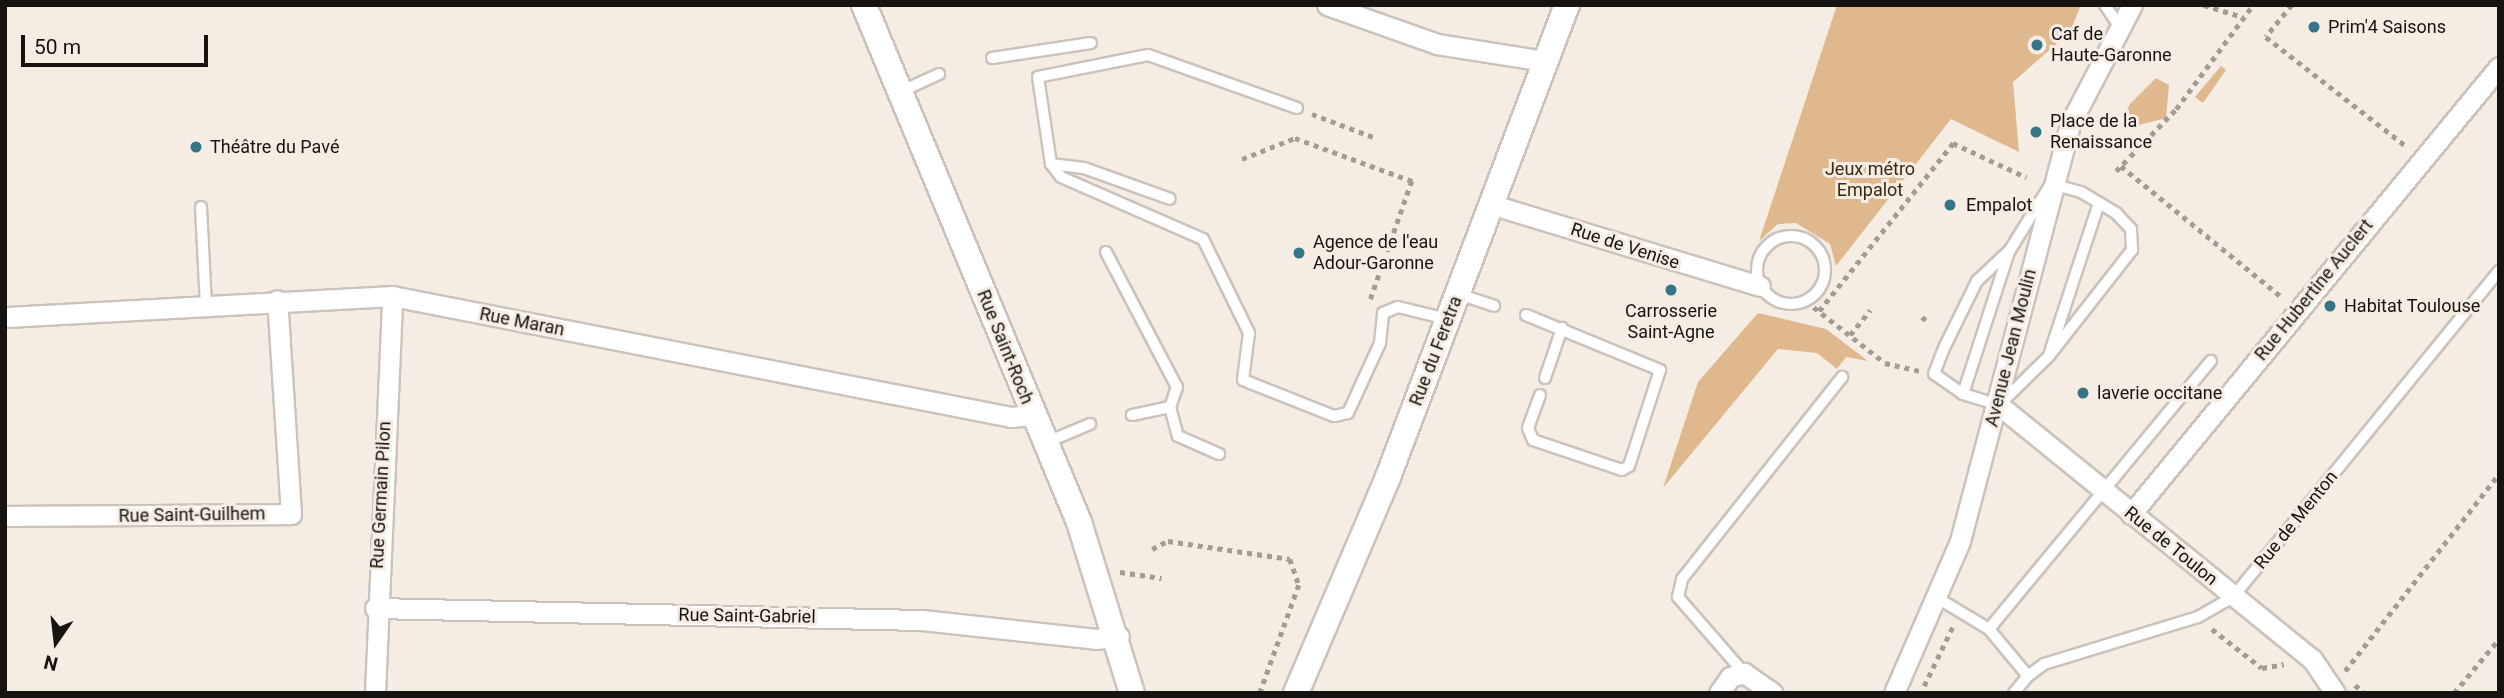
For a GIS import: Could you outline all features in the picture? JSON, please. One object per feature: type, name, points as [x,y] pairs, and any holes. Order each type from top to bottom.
[{"type":"street","name":"Rue Saint-Roch","points":[[864,5],[1095,568],[1119,636],[1132,693]]},
{"type":"street","points":[[1327,5],[1437,44],[1544,61]]},
{"type":"street","name":"Rue du Feretra","points":[[1296,693],[1448,319],[1567,5]]},
{"type":"street","name":"Avenue Jean Moulin","points":[[1894,693],[1939,599],[1999,405],[2051,184],[2081,96],[2132,5]]},
{"type":"street","name":"Rue Hubertine Auclert","points":[[2131,514],[2421,158],[2499,67]]},
{"type":"street","name":"Rue de Venise","points":[[1490,204],[1760,286]]},
{"type":"street","name":"Rue Maran","points":[[5,317],[277,300],[392,296],[1011,416],[1033,415]]},
{"type":"street","name":"Rue Germain Pilon","points":[[375,693],[375,608],[392,296]]},
{"type":"street","name":"Rue Saint-Guilhem","points":[[5,516],[291,514],[277,300]]},
{"type":"street","name":"Rue de Toulon","points":[[1999,405],[2312,659],[2332,691]]},
{"type":"street","name":"Rue Saint-Gabriel","points":[[375,608],[922,620],[1096,639],[1119,636]]},
{"type":"street","points":[[1719,693],[1730,677],[1744,673],[1773,693]]},
{"type":"lane","points":[[2105,5],[2119,26]]},
{"type":"lane","points":[[992,58],[1091,43]]},
{"type":"lane","points":[[1297,108],[1148,55],[1044,72],[1038,85],[1051,164],[1074,185],[1203,239],[1249,333],[1241,369],[1243,380],[1334,416],[1348,413],[1380,343],[1383,313],[1398,307],[1448,319]]},
{"type":"lane","points":[[900,92],[939,74]]},
{"type":"lane","points":[[1051,164],[1084,167],[1170,199]]},
{"type":"lane","points":[[1963,394],[2010,250],[2051,184],[2099,203],[2131,229],[2132,250],[2049,356],[1999,405],[1963,394],[1934,374],[1977,281],[2010,250]]},
{"type":"lane","points":[[2049,356],[2099,203]]},
{"type":"lane","points":[[201,207],[206,305]]},
{"type":"lane","points":[[1760,286],[1757,264],[1768,244],[1801,237],[1824,262],[1822,285],[1806,301]]},
{"type":"lane","points":[[1106,252],[1177,387],[1170,407],[1178,436],[1219,454]]},
{"type":"lane","name":"Rue de Menton","points":[[2014,693],[2028,676],[2044,664],[2198,617],[2233,597],[2499,271]]},
{"type":"lane","name":"Rue de Venise","points":[[1760,286],[1775,301],[1806,301]]},
{"type":"lane","points":[[1457,294],[1494,306]]},
{"type":"lane","points":[[1527,314],[1660,370],[1629,466],[1622,470],[1533,440],[1528,428],[1540,395]]},
{"type":"lane","points":[[1545,378],[1562,328]]},
{"type":"lane","points":[[1989,629],[2211,361]]},
{"type":"lane","points":[[1744,673],[1678,597],[1682,579],[1843,377]]},
{"type":"lane","points":[[1132,415],[1170,407]]},
{"type":"lane","points":[[1045,443],[1090,424]]},
{"type":"lane","points":[[1939,599],[1989,629],[2028,676]]},
{"type":"path","points":[[2204,5],[2243,17]]},
{"type":"path","points":[[2116,171],[2176,110],[2253,5]]},
{"type":"path","points":[[2292,5],[2266,37],[2421,158]]},
{"type":"path","points":[[1297,108],[1376,138]]},
{"type":"path","points":[[1242,159],[1295,138],[1412,181],[1370,302],[1383,313]]},
{"type":"path","points":[[1819,311],[1953,143],[2026,177]]},
{"type":"path","points":[[2121,166],[2298,309]]},
{"type":"path","points":[[1806,301],[1885,363],[1934,374]]},
{"type":"path","points":[[1850,335],[1870,310]]},
{"type":"path","points":[[2332,691],[2499,474]]},
{"type":"path","points":[[1152,549],[1168,541],[1290,559],[1299,585],[1260,693]]},
{"type":"path","points":[[1095,568],[1162,578]]},
{"type":"path","points":[[1920,693],[1960,612]]},
{"type":"path","points":[[2454,693],[2499,639]]},
{"type":"green space","name":"Jeux métro Empalot","points":[[1837,5],[2081,5],[2070,32],[2013,82],[2019,152],[1951,119],[1836,266],[1830,244],[1796,223],[1778,224],[1759,241]]},
{"type":"green space","points":[[2221,66],[2226,70],[2203,103],[2195,97]]},
{"type":"green space","points":[[2156,78],[2169,85],[2166,118],[2135,126],[2126,112],[2130,104]]},
{"type":"green space","points":[[1758,313],[1826,329],[1868,361],[1846,357],[1837,369],[1817,353],[1778,349],[1663,488],[1698,382]]},
{"type":"place","name":"Prim'4 Saisons","points":[[2314,27]]},
{"type":"place","name":"Caf de Haute-Garonne","points":[[2037,45]]},
{"type":"place","name":"Place de la Renaissance","points":[[2036,132]]},
{"type":"place","name":"Théâtre du Pavé","points":[[196,147]]},
{"type":"place","name":"Empalot","points":[[1950,205]]},
{"type":"place","name":"Agence de l'eau Adour-Garonne","points":[[1299,253]]},
{"type":"place","name":"Carrosserie Saint-Agne","points":[[1671,290]]},
{"type":"place","name":"Habitat Toulouse","points":[[2330,306]]},
{"type":"place","name":"laverie occitane","points":[[2083,393]]}]
